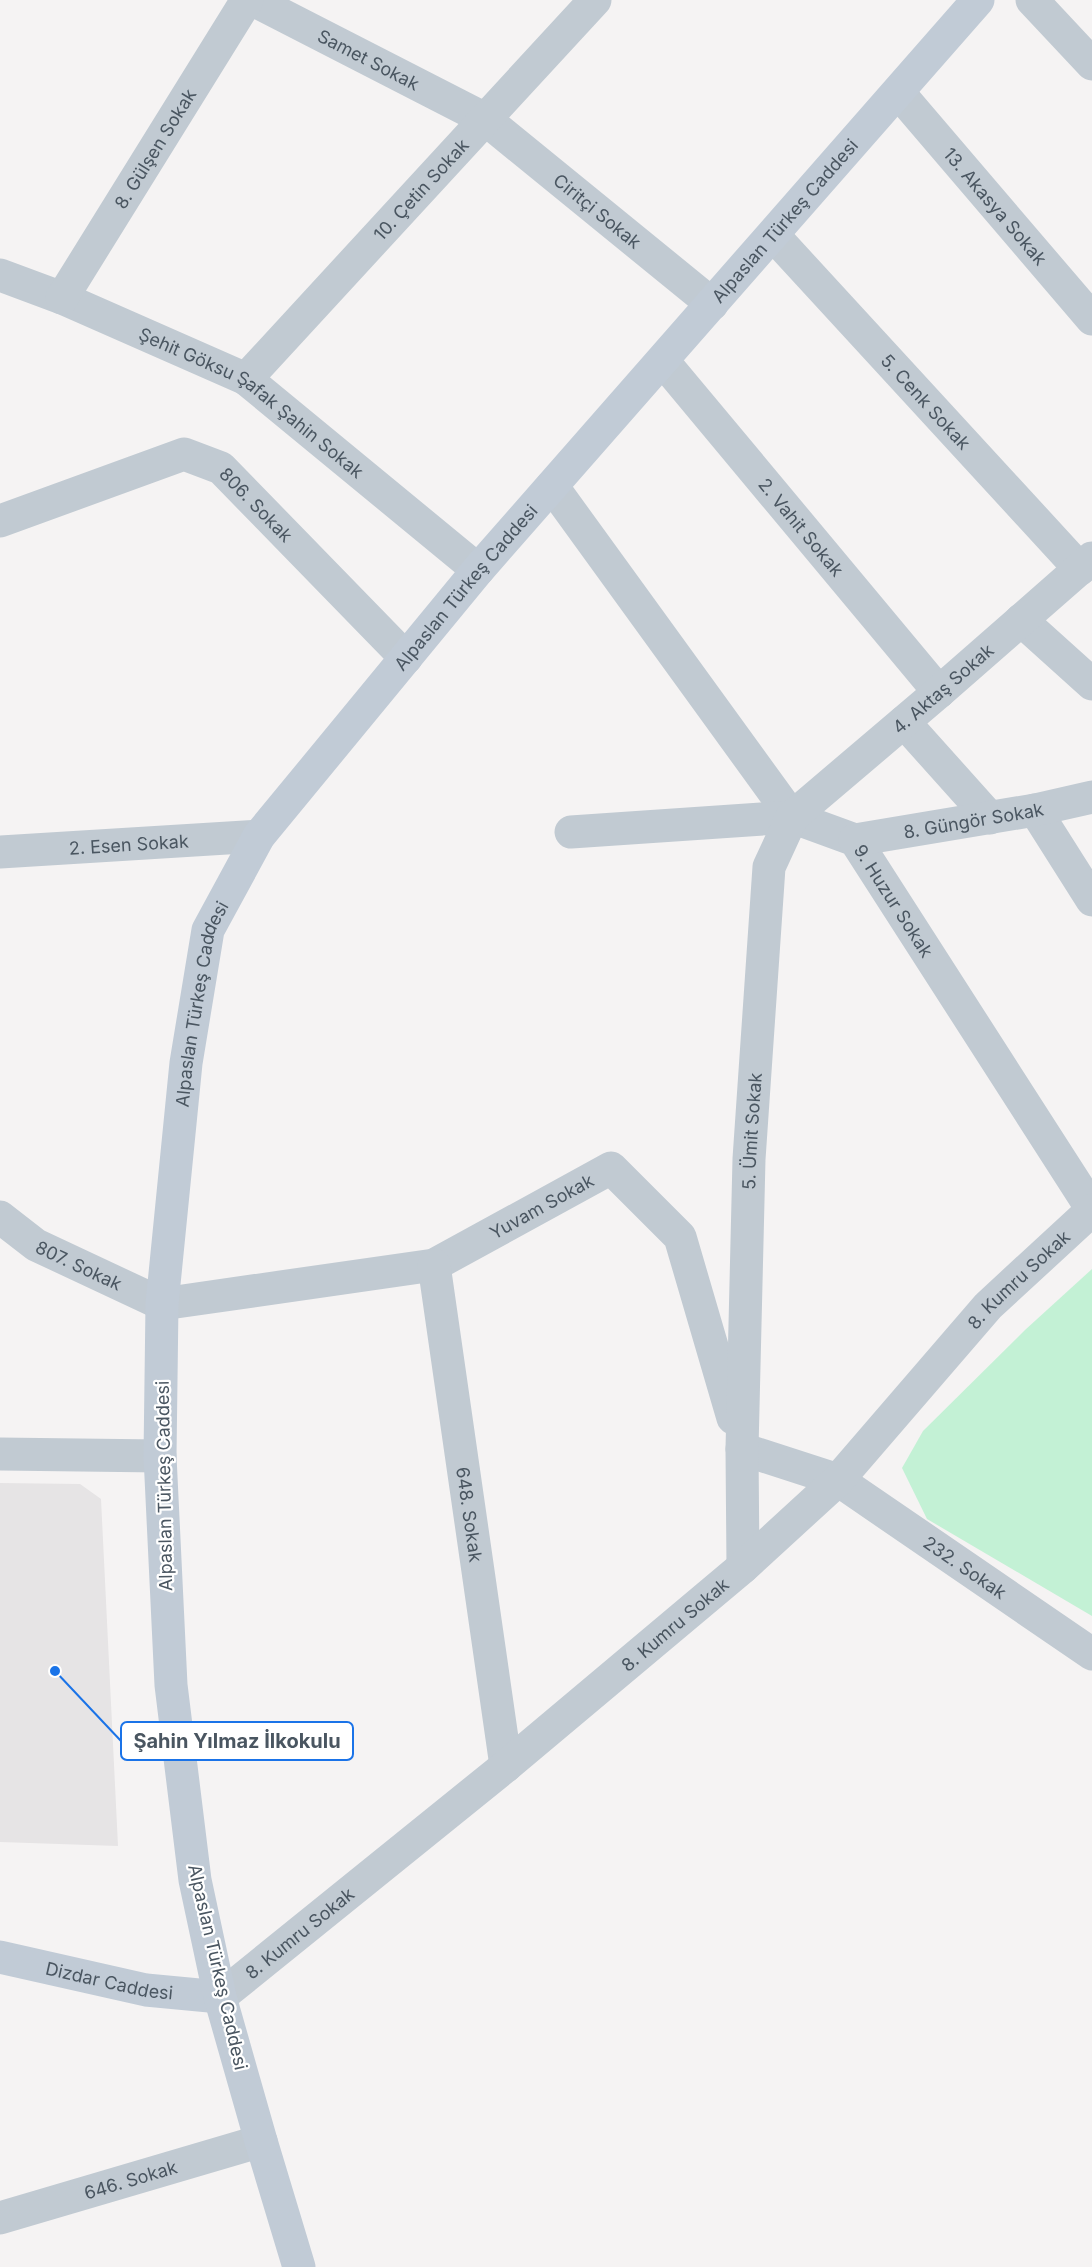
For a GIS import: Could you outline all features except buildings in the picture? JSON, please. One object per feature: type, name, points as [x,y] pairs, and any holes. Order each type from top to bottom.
[{"type":"main road","name":"Alpaslan Türkeş Caddesi","points":[[299,2267],[220,1997],[195,1880],[171,1685],[160,1456],[162,1304],[186,1063],[208,930],[259,836],[478,570],[978,0]]},
{"type":"main road","name":"Dizdar Caddesi","points":[[0,1957],[146,1990],[220,1997]]},
{"type":"street","name":"8. Gülşen Sokak","points":[[62,298],[247,0]]},
{"type":"street","name":"Samet Sokak","points":[[253,0],[485,119]]},
{"type":"street","name":"10. Çetin Sokak","points":[[246,379],[595,0]]},
{"type":"street","points":[[1032,0],[1092,64]]},
{"type":"street","name":"13. Akasya Sokak","points":[[898,92],[1092,319]]},
{"type":"street","name":"Ciritçi Sokak","points":[[485,119],[712,304]]},
{"type":"street","name":"5. Cenk Sokak","points":[[773,235],[1086,564]]},
{"type":"street","name":"Şehit Göksu Şafak Şahin Sokak","points":[[0,275],[62,298],[246,379],[478,570]]},
{"type":"street","name":"2. Vahit Sokak","points":[[663,361],[939,692]]},
{"type":"street","name":"806. Sokak","points":[[0,521],[184,454],[221,468],[406,658]]},
{"type":"street","points":[[552,486],[792,817]]},
{"type":"street","name":"4. Aktaş Sokak","points":[[792,817],[1086,564]]},
{"type":"street","points":[[1021,620],[1092,684]]},
{"type":"street","points":[[904,722],[990,818]]},
{"type":"street","name":"8. Güngör Sokak","points":[[855,840],[1035,810],[1092,797]]},
{"type":"street","points":[[1035,810],[1092,900]]},
{"type":"street","points":[[571,832],[792,817]]},
{"type":"street","name":"9. Huzur Sokak","points":[[792,817],[855,840],[1092,1209]]},
{"type":"street","name":"5. Ümit Sokak","points":[[742,1449],[749,1159],[769,867],[792,817]]},
{"type":"street","name":"2. Esen Sokak","points":[[0,852],[259,836]]},
{"type":"street","name":"Yuvam Sokak","points":[[162,1304],[434,1265],[610,1168],[680,1237],[742,1449]]},
{"type":"street","name":"8. Kumru Sokak","points":[[220,1997],[506,1766],[743,1567],[838,1480],[988,1306],[1092,1209]]},
{"type":"street","name":"807. Sokak","points":[[0,1217],[36,1245],[162,1304]]},
{"type":"street","name":"648. Sokak","points":[[434,1265],[506,1766]]},
{"type":"street","points":[[742,1449],[743,1567]]},
{"type":"street","name":"232. Sokak","points":[[742,1449],[838,1480],[1092,1654]]},
{"type":"street","points":[[0,1454],[160,1456]]},
{"type":"street","name":"646. Sokak","points":[[0,2218],[261,2141]]},
{"type":"shaded area","points":[[0,1483],[80,1484],[101,1499],[118,1846],[0,1842]]},
{"type":"green space","points":[[1092,1269],[1092,1616],[927,1519],[902,1468],[923,1431],[1025,1330]]},
{"type":"place","name":"Şahin Yılmaz İlkokulu","points":[[55,1671]]}]
